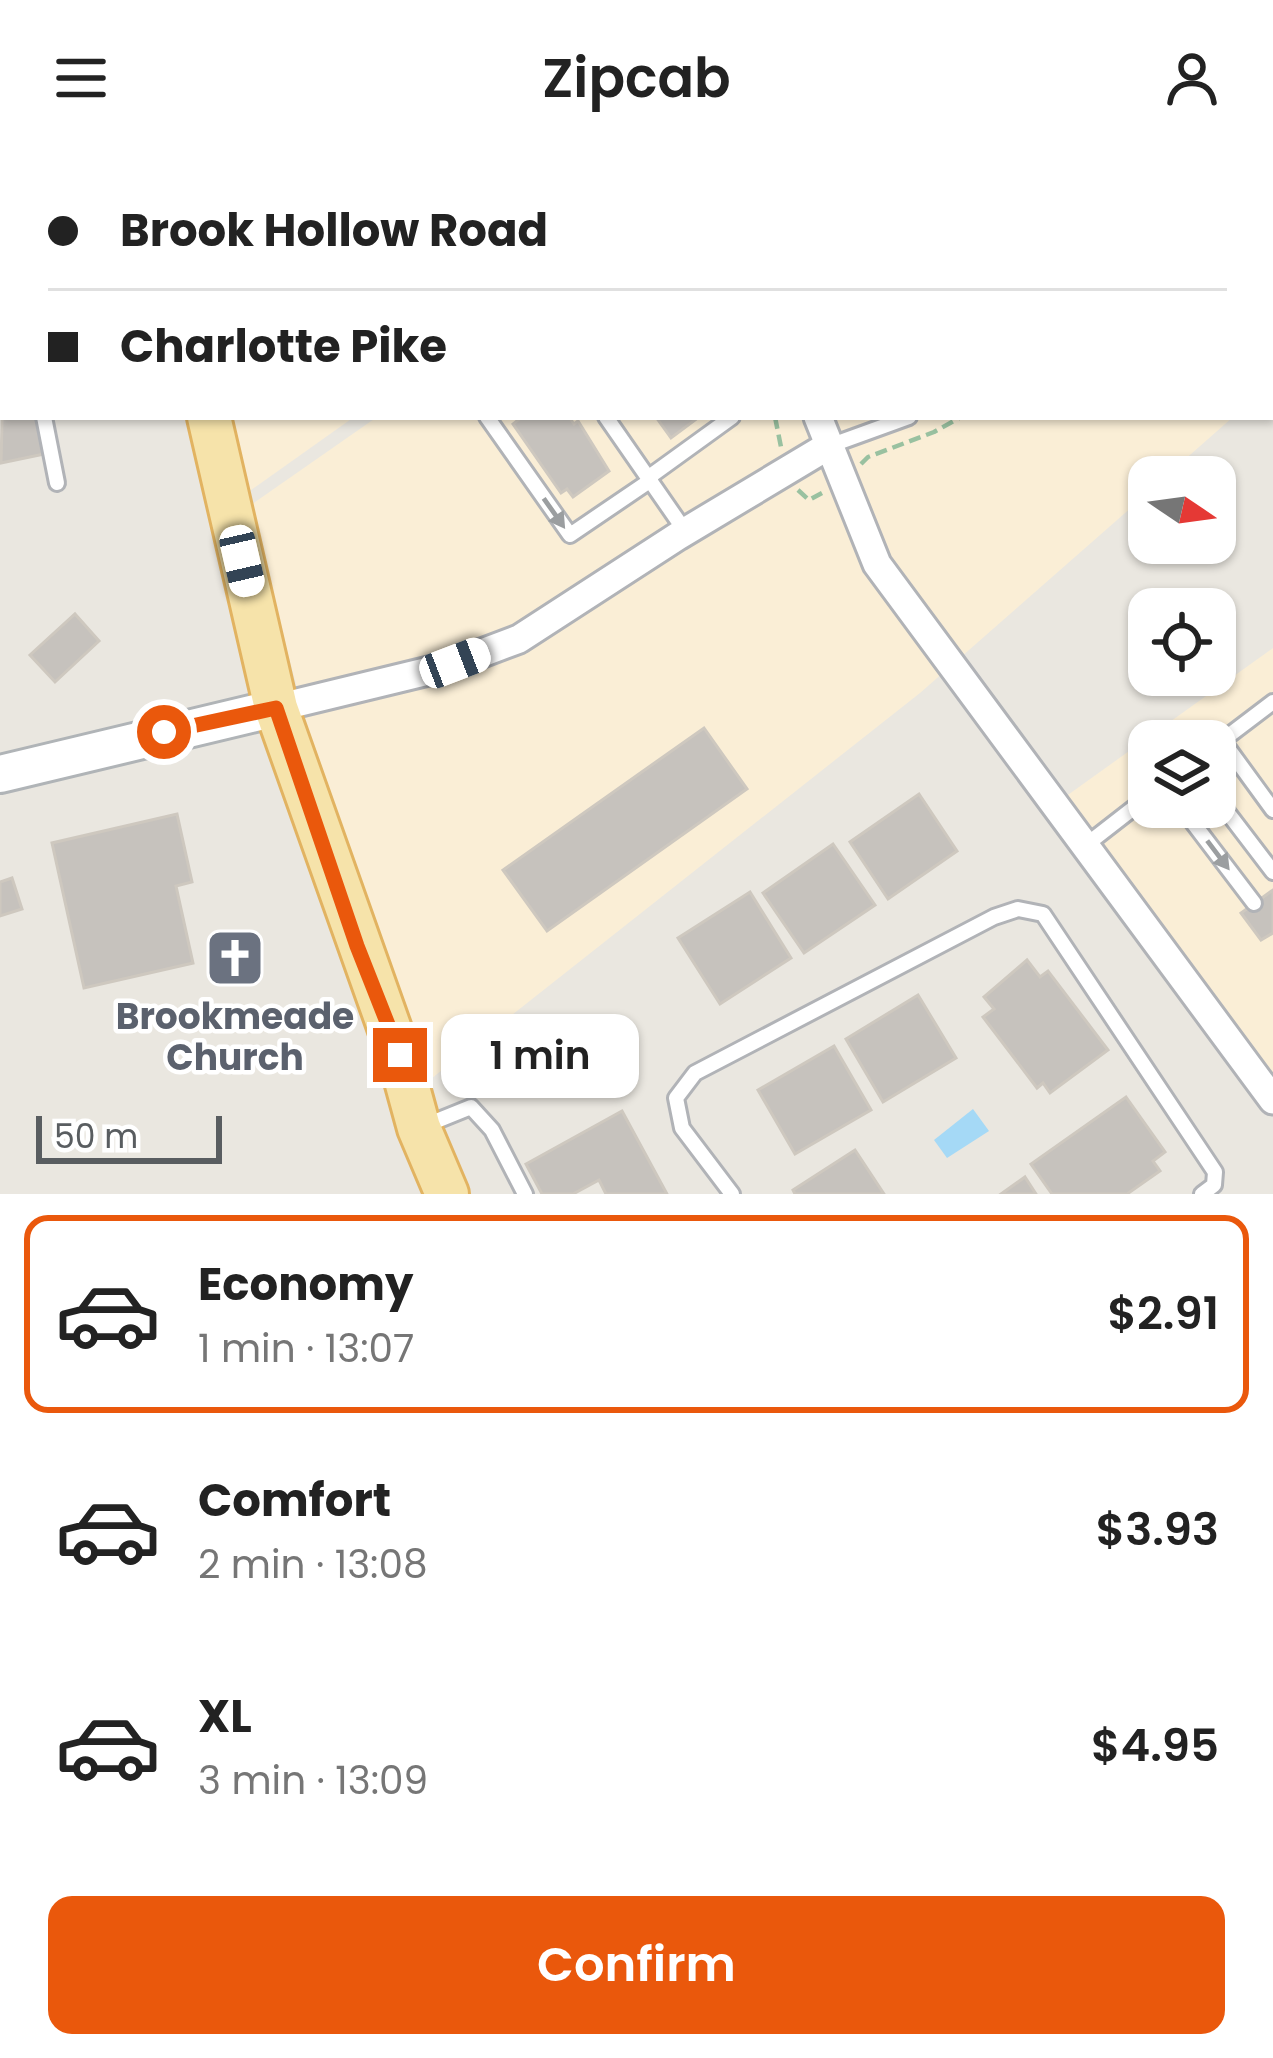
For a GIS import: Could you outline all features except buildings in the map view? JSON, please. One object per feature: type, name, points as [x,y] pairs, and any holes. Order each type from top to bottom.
[{"type":"main road","points":[[210,420],[276,708],[357,946],[400,1055],[419,1128],[448,1194]]},
{"type":"street","points":[[819,420],[877,564],[1273,1100]]},
{"type":"street","points":[[0,774],[445,667],[519,639],[685,531],[829,446]]},
{"type":"lane","points":[[45,420],[57,483]]},
{"type":"lane","points":[[489,420],[570,535],[727,420]]},
{"type":"lane","points":[[608,420],[685,531]]},
{"type":"lane","points":[[829,446],[901,420]]},
{"type":"lane","points":[[1236,730],[1273,702]]},
{"type":"lane","points":[[1236,764],[1273,810]]},
{"type":"lane","points":[[1086,845],[1128,812]]},
{"type":"lane","points":[[1236,824],[1273,872]]},
{"type":"lane","points":[[1197,828],[1254,903]]},
{"type":"lane","points":[[732,1194],[682,1128],[676,1098],[695,1073],[994,917],[1018,909],[1043,914],[1215,1172],[1214,1185],[1202,1194]]},
{"type":"lane","points":[[419,1128],[471,1107],[492,1130],[525,1194]]},
{"type":"shaded area","points":[[227,420],[350,420],[244,495]]},
{"type":"shaded area","points":[[373,420],[1230,420],[1189,456],[1128,456],[1128,510],[920,693],[427,1082],[327,798],[248,507]]},
{"type":"shaded area","points":[[1273,648],[1273,1076],[1065,797],[1128,752],[1128,828],[1236,828],[1236,720],[1172,720],[1206,696],[1236,696],[1236,675]]},
{"type":"water","points":[[973,1109],[989,1131],[947,1158],[934,1140]]},
{"type":"place","name":"Brookmeade Church","points":[[235,958]]},
{"type":"route","points":[[164,732],[276,708],[357,946],[400,1055]]}]
